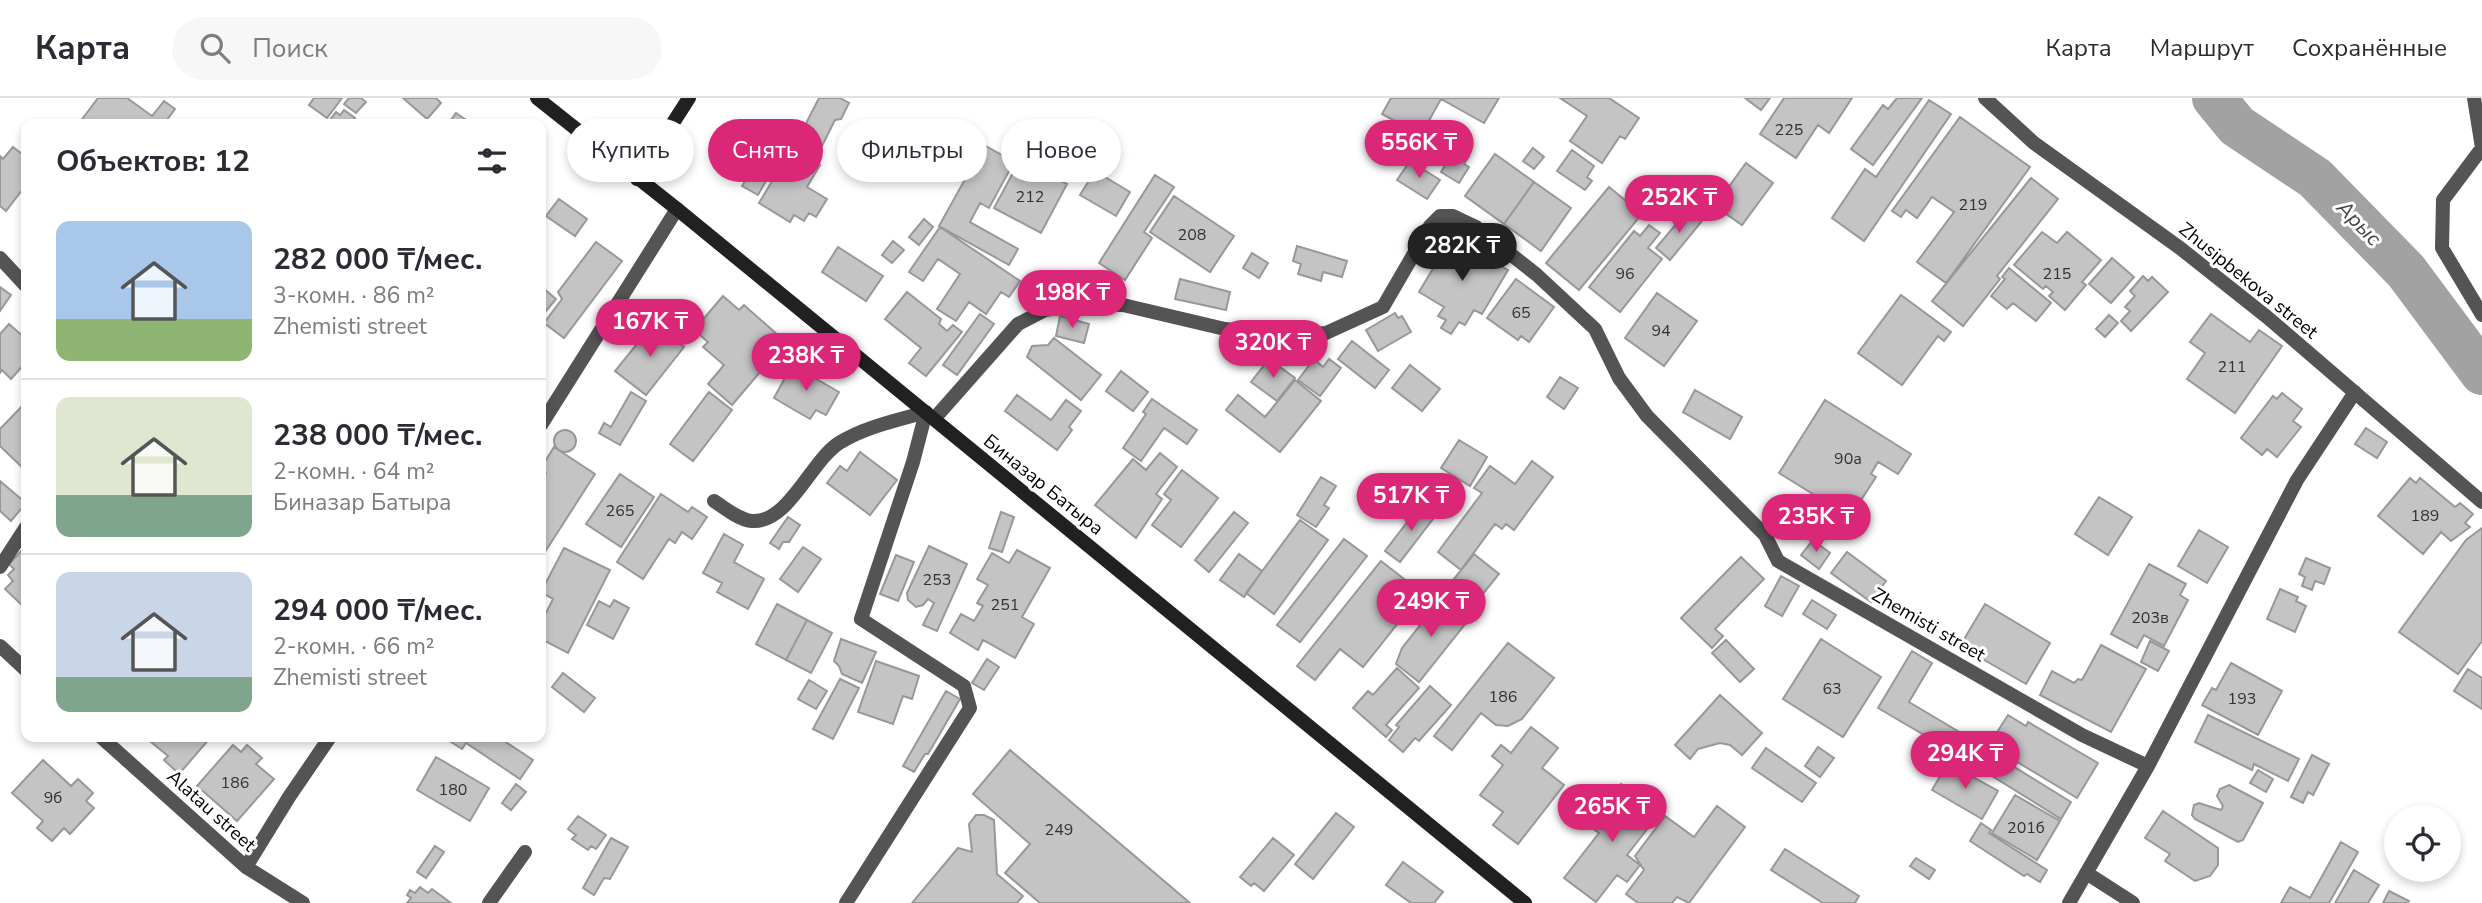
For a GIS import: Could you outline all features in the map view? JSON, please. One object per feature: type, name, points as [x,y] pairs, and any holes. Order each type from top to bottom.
[{"type":"street","name":"Биназар Батыра","points":[[537,98],[567,122]]},
{"type":"street","points":[[676,119],[689,98]]},
{"type":"street","name":"Zhusipbekova street","points":[[1985,98],[2034,143],[2180,248],[2267,317],[2482,502]]},
{"type":"street","points":[[2474,98],[2482,148],[2443,200],[2442,248],[2482,315]]},
{"type":"street","name":"Биназар Батыра","points":[[641,182],[1525,903]]},
{"type":"street","points":[[546,417],[677,209]]},
{"type":"street","name":"Zhemisti street","points":[[930,416],[1018,324],[1045,310],[1082,304],[1123,305],[1225,329],[1281,335],[1326,333],[1382,307],[1430,226],[1440,216],[1453,216],[1476,227],[1537,275],[1595,329],[1619,378],[1647,416],[1765,535],[1778,561],[2082,734],[2148,766]]},
{"type":"street","points":[[0,258],[21,281]]},
{"type":"street","points":[[2069,903],[2148,766],[2297,480],[2355,392]]},
{"type":"street","points":[[714,501],[736,515],[753,521],[770,517],[788,503],[809,474],[838,443],[886,424],[930,416]]},
{"type":"street","points":[[846,903],[970,708],[964,685],[861,619],[930,416]]},
{"type":"street","points":[[0,567],[21,535]]},
{"type":"street","points":[[0,646],[21,665]]},
{"type":"street","name":"Alatau street","points":[[107,742],[246,867],[303,903]]},
{"type":"street","points":[[246,867],[327,742]]},
{"type":"street","points":[[489,903],[525,852]]},
{"type":"street","points":[[2088,874],[2133,903]]},
{"type":"building","points":[[98,98],[127,98],[152,116],[164,101],[175,109],[168,119],[82,119]]},
{"type":"building","points":[[314,98],[342,98],[327,118],[309,105]]},
{"type":"building","points":[[349,98],[361,98],[366,102],[356,113],[344,104]]},
{"type":"building","points":[[403,98],[436,98],[441,103],[427,119]]},
{"type":"building","points":[[819,98],[840,98],[849,103],[841,119],[835,120],[823,144],[823,119],[808,119]]},
{"type":"building","points":[[1391,98],[1499,98],[1484,123],[1441,99],[1421,135],[1382,114]]},
{"type":"building","points":[[1560,98],[1609,98],[1639,118],[1625,139],[1620,136],[1602,163],[1570,141],[1587,116]]},
{"type":"building","points":[[1745,98],[1770,98],[1761,110]]},
{"type":"building","points":[[1784,98],[1852,98],[1829,133],[1818,125],[1796,158],[1760,134]]},
{"type":"building","points":[[1897,98],[1922,98],[1873,165],[1851,149],[1883,105],[1888,109]]},
{"type":"building","points":[[1929,100],[1951,114],[1864,241],[1832,218],[1865,169],[1876,177]]},
{"type":"building","points":[[344,110],[355,118],[331,119],[336,112],[340,115]]},
{"type":"building","points":[[456,113],[465,119],[452,119]]},
{"type":"building","points":[[1960,117],[2030,167],[1946,283],[1917,262],[1954,212],[1932,197],[1917,218],[1906,210],[1901,217],[1892,211]]},
{"type":"building","points":[[13,147],[21,153],[21,192],[6,211],[0,206],[0,156],[3,159]]},
{"type":"building","points":[[987,147],[1001,155],[1001,182],[1003,182],[989,208],[980,203],[970,222],[1018,249],[1009,265],[939,226],[963,182],[987,182]]},
{"type":"building","points":[[1456,148],[1469,156],[1464,164],[1469,167],[1459,183],[1441,172]]},
{"type":"building","points":[[1533,148],[1544,157],[1534,169],[1523,161]]},
{"type":"building","points":[[1572,150],[1594,166],[1587,177],[1592,181],[1585,190],[1557,171]]},
{"type":"building","points":[[1495,154],[1534,182],[1504,224],[1465,196]]},
{"type":"building","points":[[1410,161],[1440,180],[1427,199],[1397,180]]},
{"type":"building","points":[[1746,163],[1773,183],[1742,225],[1715,206]]},
{"type":"building","points":[[1155,175],[1174,187],[1144,232],[1152,238],[1125,280],[1099,263]]},
{"type":"building","points":[[2031,178],[2058,199],[1997,276],[2000,279],[1963,326],[1932,301]]},
{"type":"building","points":[[745,182],[766,182],[758,195],[742,186]]},
{"type":"building","points":[[772,182],[810,182],[807,187],[827,199],[816,217],[809,213],[804,221],[794,215],[790,222],[759,203]]},
{"type":"building","points":[[1008,182],[1067,184],[1041,233],[994,208]]},
{"type":"building","points":[[1088,182],[1113,182],[1130,192],[1116,216],[1080,195]]},
{"type":"building","points":[[1534,182],[1571,208],[1541,251],[1504,224]]},
{"type":"building","points":[[1609,187],[1642,214],[1579,290],[1546,263]]},
{"type":"building","points":[[1174,196],[1234,236],[1210,272],[1150,232]]},
{"type":"building","points":[[559,199],[587,219],[575,236],[546,216]]},
{"type":"building","points":[[1688,210],[1702,221],[1670,260],[1656,248]]},
{"type":"building","points":[[924,219],[933,227],[919,245],[909,237]]},
{"type":"building","points":[[1649,225],[1660,233],[1648,248],[1662,259],[1620,312],[1589,287],[1634,231],[1640,236]]},
{"type":"building","points":[[940,227],[1020,281],[1009,297],[1001,292],[986,314],[969,302],[956,321],[937,309],[960,274],[938,259],[923,281],[909,272]]},
{"type":"building","points":[[2042,232],[2057,243],[2067,232],[2101,260],[2082,282],[2086,285],[2065,310],[2049,296],[2053,292],[2046,286],[2043,289],[2014,265]]},
{"type":"building","points":[[1452,237],[1508,270],[1482,314],[1474,310],[1465,325],[1459,322],[1451,334],[1441,328],[1446,320],[1438,316],[1444,307],[1419,292]]},
{"type":"building","points":[[893,241],[904,250],[892,263],[882,255]]},
{"type":"building","points":[[596,242],[622,261],[564,338],[546,324],[546,320],[562,299],[558,292]]},
{"type":"building","points":[[1297,246],[1347,261],[1342,277],[1323,272],[1321,281],[1298,274],[1301,264],[1293,261]]},
{"type":"building","points":[[838,247],[883,276],[866,301],[822,272]]},
{"type":"building","points":[[1252,253],[1268,263],[1259,278],[1243,268]]},
{"type":"building","points":[[2112,258],[2134,277],[2111,303],[2089,284]]},
{"type":"building","points":[[2009,268],[2051,303],[2036,321],[2013,303],[2007,309],[1991,296],[2005,279],[2002,277]]},
{"type":"building","points":[[2143,276],[2148,281],[2152,277],[2168,292],[2131,331],[2121,321],[2130,311],[2125,307],[2135,296],[2130,291]]},
{"type":"building","points":[[1180,279],[1230,292],[1226,310],[1175,299]]},
{"type":"building","points":[[1516,279],[1554,307],[1529,342],[1521,336],[1518,340],[1487,318]]},
{"type":"building","points":[[0,287],[11,295],[0,311]]},
{"type":"building","points":[[546,291],[556,299],[546,311]]},
{"type":"building","points":[[907,292],[941,319],[939,324],[947,331],[953,325],[962,332],[926,376],[909,363],[921,348],[885,319]]},
{"type":"building","points":[[1657,293],[1697,321],[1664,366],[1625,338]]},
{"type":"building","points":[[1901,295],[1951,332],[1944,341],[1938,336],[1902,385],[1858,353]]},
{"type":"building","points":[[723,296],[739,310],[744,305],[779,336],[772,344],[779,350],[732,405],[708,384],[724,365],[703,347],[708,342],[694,330]]},
{"type":"building","points":[[1395,313],[1398,318],[1402,316],[1411,332],[1378,351],[1366,330]]},
{"type":"building","points":[[980,314],[994,324],[957,375],[943,365]]},
{"type":"building","points":[[2211,314],[2250,342],[2259,330],[2282,346],[2235,413],[2187,379],[2205,353],[2190,342]]},
{"type":"building","points":[[2109,315],[2118,323],[2105,337],[2096,329]]},
{"type":"building","points":[[1060,316],[1089,324],[1084,343],[1056,336]]},
{"type":"building","points":[[654,323],[684,347],[646,395],[615,371]]},
{"type":"building","points":[[9,324],[21,335],[21,368],[11,379],[2,370],[0,373],[0,334]]},
{"type":"building","points":[[1054,338],[1101,375],[1081,400],[1027,357],[1032,346],[1048,345]]},
{"type":"building","points":[[1352,341],[1389,370],[1375,388],[1338,359]]},
{"type":"building","points":[[1269,359],[1295,378],[1277,401],[1251,382]]},
{"type":"building","points":[[1314,359],[1323,367],[1329,359],[1341,368],[1320,396],[1298,380]]},
{"type":"building","points":[[792,365],[839,392],[826,415],[816,410],[810,419],[774,398]]},
{"type":"building","points":[[1410,365],[1440,389],[1422,411],[1392,388]]},
{"type":"building","points":[[1121,371],[1148,392],[1133,411],[1106,391]]},
{"type":"building","points":[[1560,377],[1578,388],[1564,409],[1547,397]]},
{"type":"building","points":[[1295,380],[1321,401],[1280,452],[1226,410],[1238,395],[1265,417]]},
{"type":"building","points":[[1695,390],[1742,417],[1730,439],[1683,412]]},
{"type":"building","points":[[631,392],[646,401],[620,445],[599,433],[604,423],[611,427]]},
{"type":"building","points":[[709,392],[732,410],[693,461],[670,444]]},
{"type":"building","points":[[2282,393],[2302,409],[2293,421],[2301,427],[2277,457],[2267,449],[2262,455],[2241,438],[2273,396],[2277,399]]},
{"type":"building","points":[[1017,395],[1051,420],[1066,400],[1081,411],[1069,427],[1072,430],[1057,450],[1005,411]]},
{"type":"building","points":[[1152,399],[1197,430],[1187,444],[1164,428],[1141,461],[1123,448],[1146,414],[1143,412]]},
{"type":"building","points":[[1825,400],[1911,454],[1898,474],[1878,462],[1871,474],[1876,477],[1850,517],[1779,473]]},
{"type":"building","points":[[21,407],[21,466],[0,446],[0,429]]},
{"type":"building","points":[[2366,428],[2387,442],[2377,458],[2355,444]]},
{"type":"building","points":[[565,430],[575,437],[576,441],[569,451],[565,452],[555,445],[554,441],[561,431]]},
{"type":"building","points":[[1459,440],[1487,457],[1470,486],[1441,468]]},
{"type":"building","points":[[554,447],[595,474],[546,550],[546,473],[546,460]]},
{"type":"building","points":[[860,452],[897,480],[870,515],[827,483],[840,466],[847,471]]},
{"type":"building","points":[[1160,453],[1177,467],[1156,494],[1162,499],[1136,538],[1095,505],[1133,459],[1146,470]]},
{"type":"building","points":[[1532,461],[1553,477],[1514,530],[1506,524],[1502,529],[1495,524],[1461,570],[1438,552],[1482,493],[1474,488],[1490,466],[1515,484]]},
{"type":"building","points":[[1182,470],[1218,498],[1181,547],[1152,525],[1171,500],[1164,494]]},
{"type":"building","points":[[620,474],[654,497],[621,547],[586,524]]},
{"type":"building","points":[[1321,477],[1336,486],[1324,505],[1329,508],[1316,527],[1297,515]]},
{"type":"building","points":[[2410,478],[2416,483],[2420,478],[2455,507],[2460,503],[2473,514],[2465,523],[2470,527],[2451,541],[2441,532],[2423,554],[2378,516]]},
{"type":"building","points":[[0,481],[21,499],[21,509],[11,521],[0,511]]},
{"type":"building","points":[[661,494],[688,512],[692,507],[707,517],[692,539],[682,532],[675,543],[669,539],[643,579],[617,562]]},
{"type":"building","points":[[2099,497],[2132,517],[2108,555],[2075,534]]},
{"type":"building","points":[[1421,504],[1436,515],[1400,562],[1385,551]]},
{"type":"building","points":[[1001,512],[1014,517],[1002,552],[989,548]]},
{"type":"building","points":[[1234,512],[1248,523],[1209,572],[1195,560]]},
{"type":"building","points":[[788,517],[800,525],[789,542],[783,542],[779,549],[770,543]]},
{"type":"building","points":[[1300,520],[1328,540],[1274,614],[1246,593]]},
{"type":"building","points":[[2482,528],[2482,641],[2458,674],[2399,632],[2466,540]]},
{"type":"building","points":[[2199,530],[2228,547],[2207,583],[2178,566]]},
{"type":"building","points":[[724,534],[743,545],[734,562],[764,579],[748,609],[717,592],[722,583],[703,573]]},
{"type":"building","points":[[1344,539],[1367,556],[1300,642],[1277,625]]},
{"type":"building","points":[[1813,540],[1830,553],[1819,569],[1801,555]]},
{"type":"building","points":[[929,546],[967,564],[937,631],[923,625],[934,603],[928,599],[923,605],[916,607],[908,600],[907,593]]},
{"type":"building","points":[[803,547],[821,559],[798,592],[780,579]]},
{"type":"building","points":[[564,548],[610,570],[568,653],[546,642],[546,613],[553,599],[546,595],[546,582]]},
{"type":"building","points":[[1017,550],[1050,568],[1022,617],[1034,624],[1015,658],[983,640],[978,650],[950,633],[961,614],[974,621],[983,606],[977,603],[988,585],[977,579],[992,553],[1009,563]]},
{"type":"building","points":[[21,551],[21,604],[5,589],[13,581],[8,575],[14,569],[9,564]]},
{"type":"building","points":[[1847,552],[1886,581],[1871,602],[1831,573]]},
{"type":"building","points":[[1239,554],[1262,571],[1244,597],[1220,580]]},
{"type":"building","points":[[1474,554],[1499,574],[1470,610],[1445,590]]},
{"type":"building","points":[[896,555],[914,562],[898,601],[880,594]]},
{"type":"building","points":[[1741,557],[1764,579],[1715,629],[1723,636],[1712,648],[1681,618]]},
{"type":"building","points":[[2306,558],[2330,568],[2324,584],[2315,581],[2312,590],[2302,586],[2305,577],[2299,574]]},
{"type":"building","points":[[1381,561],[1422,593],[1363,667],[1340,649],[1315,680],[1297,666]]},
{"type":"building","points":[[2149,564],[2186,584],[2180,595],[2188,600],[2164,646],[2144,635],[2137,648],[2111,634]]},
{"type":"building","points":[[1781,576],[1799,586],[1782,616],[1765,606]]},
{"type":"building","points":[[2280,589],[2298,597],[2296,601],[2306,606],[2295,632],[2267,619]]},
{"type":"building","points":[[1445,594],[1464,609],[1457,617],[1466,623],[1419,682],[1396,664],[1402,648]]},
{"type":"building","points":[[614,600],[629,608],[613,639],[587,625],[599,601],[610,607]]},
{"type":"building","points":[[1812,600],[1836,615],[1827,629],[1803,614]]},
{"type":"building","points":[[777,604],[807,620],[786,660],[756,644]]},
{"type":"building","points":[[1985,604],[2050,643],[2026,684],[1960,646]]},
{"type":"building","points":[[807,620],[832,633],[811,673],[786,660]]},
{"type":"building","points":[[841,639],[876,652],[862,683],[842,674],[834,661]]},
{"type":"building","points":[[1821,639],[1881,677],[1843,737],[1783,699]]},
{"type":"building","points":[[1726,640],[1754,669],[1740,682],[1712,653]]},
{"type":"building","points":[[2150,641],[2169,651],[2158,671],[2141,662]]},
{"type":"building","points":[[1508,643],[1554,678],[1522,719],[1508,726],[1496,725],[1481,713],[1452,750],[1434,736]]},
{"type":"building","points":[[2101,645],[2146,669],[2111,732],[2040,695],[2052,671],[2074,683],[2078,679],[2082,680]]},
{"type":"building","points":[[1912,651],[1932,663],[1909,702],[1993,752],[1982,769],[1878,708]]},
{"type":"building","points":[[987,659],[999,667],[984,690],[972,683]]},
{"type":"building","points":[[876,661],[919,676],[912,699],[903,696],[893,724],[858,712]]},
{"type":"building","points":[[2231,663],[2282,691],[2258,735],[2202,705],[2212,688],[2216,690]]},
{"type":"building","points":[[1397,668],[1419,688],[1386,725],[1392,730],[1386,737],[1353,708],[1368,691],[1373,695]]},
{"type":"building","points":[[2468,669],[2482,678],[2482,709],[2454,691]]},
{"type":"building","points":[[563,673],[595,698],[584,712],[552,687]]},
{"type":"building","points":[[840,679],[859,688],[833,739],[813,729]]},
{"type":"building","points":[[809,680],[827,691],[816,709],[798,699]]},
{"type":"building","points":[[1430,686],[1451,705],[1419,741],[1415,738],[1403,752],[1389,740],[1399,727],[1396,725]]},
{"type":"building","points":[[946,691],[960,699],[928,754],[925,754],[914,772],[903,766]]},
{"type":"building","points":[[1720,695],[1762,733],[1742,755],[1730,745],[1720,743],[1698,749],[1690,759],[1675,745]]},
{"type":"building","points":[[2008,715],[2026,726],[2028,722],[2098,763],[2077,798],[1989,745]]},
{"type":"building","points":[[2208,715],[2299,759],[2288,781],[2254,764],[2252,770],[2195,742]]},
{"type":"building","points":[[1531,727],[1558,748],[1542,768],[1564,785],[1518,844],[1493,825],[1503,812],[1480,795],[1503,765],[1492,756],[1501,745],[1511,753]]},
{"type":"building","points":[[151,742],[207,742],[179,774],[164,760],[168,756]]},
{"type":"building","points":[[451,742],[506,742],[533,760],[520,779],[466,743],[462,749]]},
{"type":"building","points":[[233,745],[241,752],[247,745],[262,758],[256,764],[274,779],[237,821],[197,786]]},
{"type":"building","points":[[1818,747],[1834,758],[1820,777],[1805,766]]},
{"type":"building","points":[[1766,748],[1816,783],[1802,802],[1752,768]]},
{"type":"building","points":[[1010,750],[1190,903],[1040,903],[1005,873],[1030,844],[973,794]]},
{"type":"building","points":[[1995,755],[2071,802],[2061,819],[1984,771]]},
{"type":"building","points":[[2312,755],[2329,764],[2313,795],[2308,792],[2303,803],[2291,797]]},
{"type":"building","points":[[436,757],[489,788],[470,821],[417,790]]},
{"type":"building","points":[[43,760],[71,786],[78,779],[93,793],[86,801],[94,808],[70,834],[64,828],[52,841],[37,828],[43,821],[12,793]]},
{"type":"building","points":[[1948,763],[1998,791],[1982,819],[1932,790]]},
{"type":"building","points":[[2258,770],[2273,779],[2266,792],[2250,783]]},
{"type":"building","points":[[516,784],[526,792],[511,810],[502,803]]},
{"type":"building","points":[[1621,784],[1659,814],[1627,855],[1640,865],[1627,882],[1617,875],[1596,902],[1564,878],[1599,833],[1589,826]]},
{"type":"building","points":[[2229,785],[2263,803],[2243,840],[2238,842],[2192,815],[2194,805],[2199,803],[2221,810],[2223,806],[2217,796],[2220,789]]},
{"type":"building","points":[[2015,795],[2060,821],[2037,860],[1992,833]]},
{"type":"building","points":[[1717,806],[1745,827],[1689,903],[1677,897],[1672,903],[1638,903],[1626,894],[1644,870],[1635,856],[1665,816],[1694,837]]},
{"type":"building","points":[[2163,811],[2218,848],[2218,865],[2210,876],[2195,881],[2165,861],[2170,854],[2145,838]]},
{"type":"building","points":[[1336,813],[1354,827],[1313,879],[1295,864]]},
{"type":"building","points":[[976,815],[984,815],[994,820],[997,874],[1023,896],[1017,903],[912,903],[958,848],[972,852],[969,824]]},
{"type":"building","points":[[578,816],[606,835],[596,849],[591,846],[588,850],[572,839],[576,835],[568,829]]},
{"type":"building","points":[[1981,823],[1991,830],[1989,833],[2047,870],[2040,882],[2027,874],[2024,876],[1970,841]]},
{"type":"building","points":[[611,838],[628,847],[610,879],[604,878],[594,895],[583,888]]},
{"type":"building","points":[[1273,838],[1294,855],[1264,891],[1254,883],[1251,886],[1240,877]]},
{"type":"building","points":[[2341,842],[2358,852],[2329,903],[2281,903],[2290,887],[2310,898]]},
{"type":"building","points":[[435,846],[444,852],[426,878],[417,872]]},
{"type":"building","points":[[1785,849],[1859,896],[1855,903],[1823,903],[1771,870]]},
{"type":"building","points":[[1916,858],[1935,870],[1929,879],[1910,866]]},
{"type":"building","points":[[1403,862],[1443,892],[1434,903],[1411,903],[1386,885]]},
{"type":"building","points":[[2354,870],[2379,885],[2368,903],[2335,903]]},
{"type":"building","points":[[420,887],[428,893],[432,889],[451,903],[407,903],[411,898],[407,895],[410,890],[415,893]]},
{"type":"building","points":[[2389,891],[2409,901],[2383,903]]},
{"type":"waterway","name":"Арыс","points":[[2214,98],[2237,126],[2315,178],[2406,271],[2482,373]]}]
